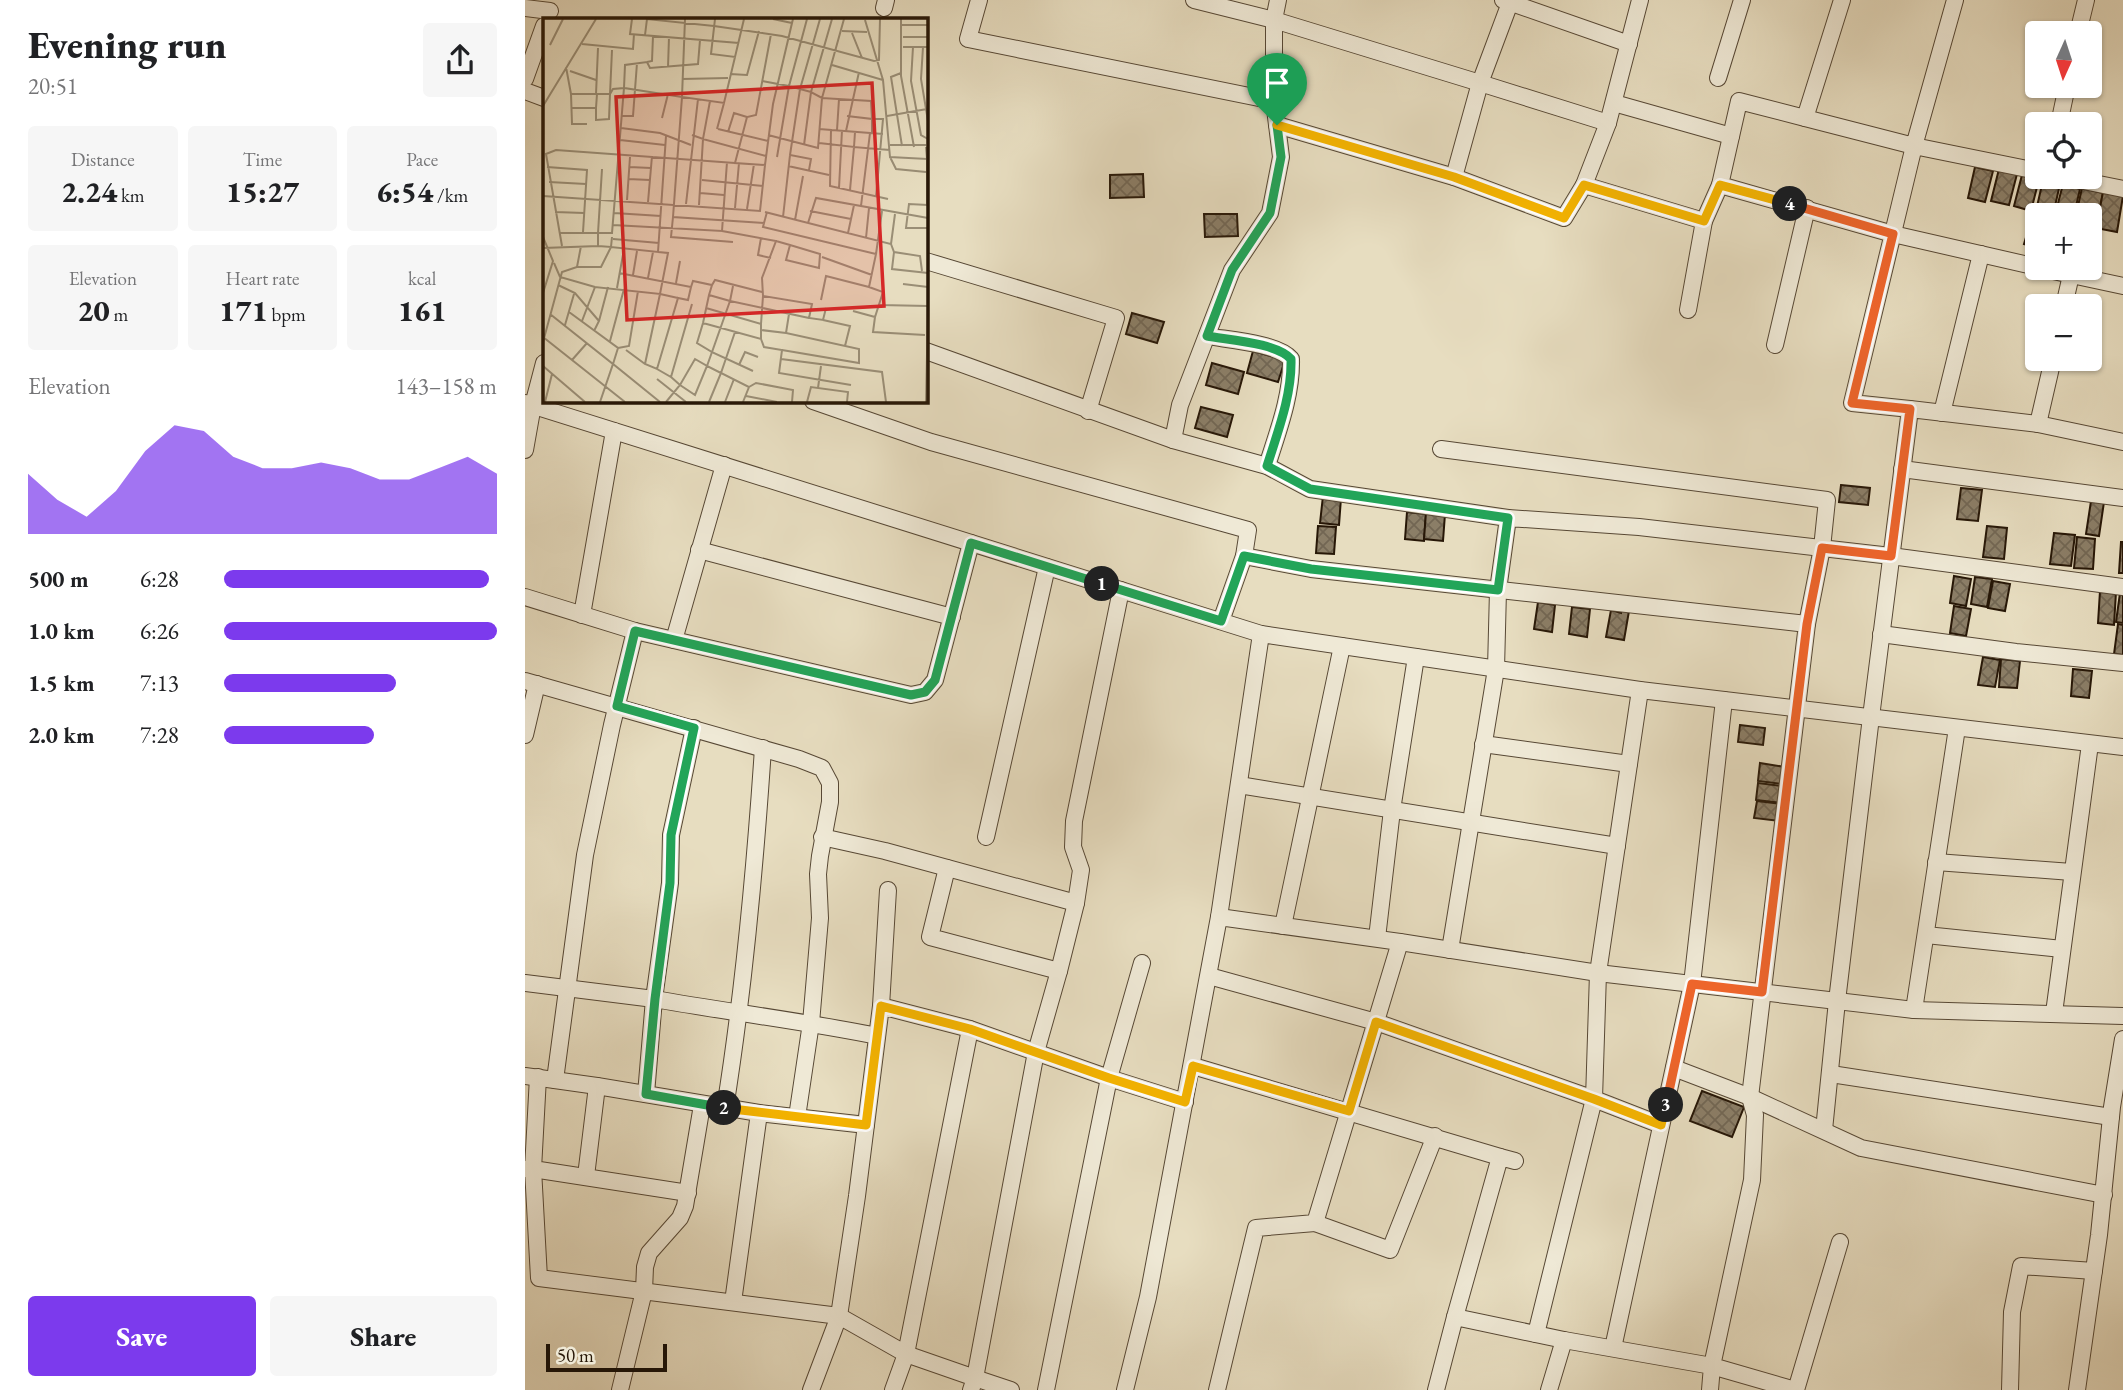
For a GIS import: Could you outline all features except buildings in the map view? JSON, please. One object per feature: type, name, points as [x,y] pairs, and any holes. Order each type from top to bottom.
[{"type":"street","points":[[979,0],[968,39],[1274,101]]},
{"type":"street","points":[[1173,440],[1180,405],[1232,270],[1270,213],[1281,157],[1274,101],[1274,20],[1278,0]]},
{"type":"street","points":[[1277,125],[1454,177],[1564,218],[1584,185],[1608,123],[1640,0]]},
{"type":"street","points":[[1718,78],[1742,0]]},
{"type":"street","points":[[1805,118],[1842,0]]},
{"type":"street","points":[[1955,0],[1914,146],[1852,403],[2038,424],[2122,438]]},
{"type":"street","points":[[2081,21],[2085,0]]},
{"type":"street","points":[[1199,1],[1274,20],[1608,123]]},
{"type":"street","points":[[1454,177],[1480,83],[1508,1],[1629,44]]},
{"type":"street","points":[[525,8],[549,14]]},
{"type":"street","points":[[525,79],[543,30]]},
{"type":"street","points":[[525,91],[543,98]]},
{"type":"street","points":[[1688,310],[1704,221],[1720,185],[1739,101],[1914,146],[2025,169]]},
{"type":"street","points":[[1613,103],[1731,136]]},
{"type":"street","points":[[1584,185],[1704,221]]},
{"type":"street","points":[[1720,185],[1893,234],[2025,265]]},
{"type":"street","points":[[2102,185],[2123,189]]},
{"type":"street","points":[[1775,345],[1807,208]]},
{"type":"street","points":[[1942,413],[1981,254]]},
{"type":"street","points":[[927,261],[1116,318],[1087,411]]},
{"type":"street","points":[[2095,280],[2123,286]]},
{"type":"street","points":[[1207,336],[1273,348],[1288,354],[1291,359],[1292,377],[1267,466]]},
{"type":"street","points":[[927,351],[1173,440],[1267,466],[1310,489],[1508,518],[1639,527],[1891,556],[2123,587]]},
{"type":"street","points":[[525,450],[529,404],[543,366]]},
{"type":"street","points":[[2038,424],[2050,371]]},
{"type":"street","points":[[816,402],[931,442],[1248,530],[1244,556],[1221,621]]},
{"type":"street","points":[[529,404],[1261,634],[1640,690],[2123,747]]},
{"type":"street","points":[[1825,1130],[1837,1001],[1910,409]]},
{"type":"street","points":[[582,615],[614,431]]},
{"type":"street","points":[[1441,449],[1826,500],[1822,548],[1807,624],[1750,1097],[1755,1115],[1752,1180],[1712,1366],[1710,1390]]},
{"type":"street","points":[[674,640],[724,465]]},
{"type":"street","points":[[1902,469],[2123,498]]},
{"type":"street","points":[[1450,950],[1496,669],[1498,590],[1508,518]]},
{"type":"street","points":[[525,597],[635,631],[911,695],[925,692],[935,680],[971,543]]},
{"type":"street","points":[[699,550],[952,617]]},
{"type":"street","points":[[1244,556],[1311,569],[1807,624]]},
{"type":"street","points":[[986,837],[1047,566]]},
{"type":"street","points":[[973,1384],[1036,1052],[1076,903],[1081,870],[1073,847],[1073,821],[1121,590]]},
{"type":"street","points":[[555,1080],[585,855],[635,631]]},
{"type":"street","points":[[1125,1390],[1148,1297],[1193,1066],[1219,917],[1261,634]]},
{"type":"street","points":[[1881,634],[2123,663]]},
{"type":"street","points":[[1283,926],[1342,646]]},
{"type":"street","points":[[1377,938],[1392,810],[1416,657]]},
{"type":"street","points":[[525,735],[531,683],[763,748],[822,768],[830,783],[830,802],[822,837],[818,874],[820,918],[811,1023],[797,1117]]},
{"type":"street","points":[[1535,1334],[1594,1099],[1598,973],[1640,690]]},
{"type":"street","points":[[1613,1348],[1692,984],[1724,700]]},
{"type":"street","points":[[1914,1010],[1957,727]]},
{"type":"street","points":[[646,1094],[670,883],[671,835],[694,728]]},
{"type":"street","points":[[1483,744],[1629,764]]},
{"type":"street","points":[[2054,1013],[2090,744]]},
{"type":"street","points":[[725,1108],[740,1013],[763,748]]},
{"type":"street","points":[[1239,785],[1617,846]]},
{"type":"street","points":[[822,837],[1076,903]]},
{"type":"street","points":[[1936,862],[2072,872]]},
{"type":"street","points":[[947,869],[930,937],[1059,971]]},
{"type":"street","points":[[811,1390],[839,1315],[881,1006],[888,890]]},
{"type":"street","points":[[1219,917],[1377,938],[1598,973],[1914,1010],[2123,1016]]},
{"type":"street","points":[[1926,935],[2062,949]]},
{"type":"street","points":[[1315,1223],[1400,942]]},
{"type":"street","points":[[1046,1390],[1109,1078],[1142,963]]},
{"type":"street","points":[[1209,976],[1376,1022],[1661,1125]]},
{"type":"street","points":[[525,983],[655,999],[877,1036]]},
{"type":"street","points":[[881,1006],[970,1029],[1185,1102]]},
{"type":"street","points":[[893,1390],[906,1354],[970,1029]]},
{"type":"street","points":[[2077,1390],[2123,1039]]},
{"type":"street","points":[[1193,1066],[1507,1159],[1455,1317],[1436,1390]]},
{"type":"street","points":[[1674,1068],[1750,1097],[1861,1147],[2103,1195]]},
{"type":"street","points":[[1831,1074],[2111,1117]]},
{"type":"street","points":[[866,1125],[702,1105],[531,1077],[529,1169],[539,1279],[839,1315],[906,1354],[973,1384],[1011,1390]]},
{"type":"street","points":[[586,1176],[597,1086]]},
{"type":"street","points":[[620,1390],[644,1292],[645,1266],[649,1253],[680,1217],[688,1194],[702,1105]]},
{"type":"street","points":[[733,1302],[759,1113]]},
{"type":"street","points":[[1217,1390],[1256,1228],[1315,1223],[1390,1250],[1435,1136]]},
{"type":"street","points":[[529,1169],[688,1194]]},
{"type":"street","points":[[1455,1317],[1564,1340],[1712,1366],[1796,1390],[1840,1242]]},
{"type":"street","points":[[2010,1390],[2012,1312],[2021,1266],[2094,1271]]},
{"type":"street","points":[[1549,1390],[1564,1340]]},
{"type":"route","points":[[1277,125],[1454,177],[1564,218],[1584,185],[1704,221],[1720,185],[1893,234],[1852,403],[1910,409],[1891,556],[1822,548],[1807,624],[1762,992],[1692,984],[1661,1125],[1376,1022],[1349,1111],[1193,1066],[1185,1102],[970,1029],[881,1006],[866,1125],[702,1105],[646,1094],[670,883],[671,835],[694,728],[617,706],[635,631],[911,695],[925,692],[935,680],[971,543],[1221,621],[1244,556],[1311,569],[1498,590],[1508,518],[1310,489],[1267,466],[1292,377],[1291,359],[1288,354],[1273,348],[1207,336],[1232,270],[1270,213],[1281,157],[1277,125]]}]
